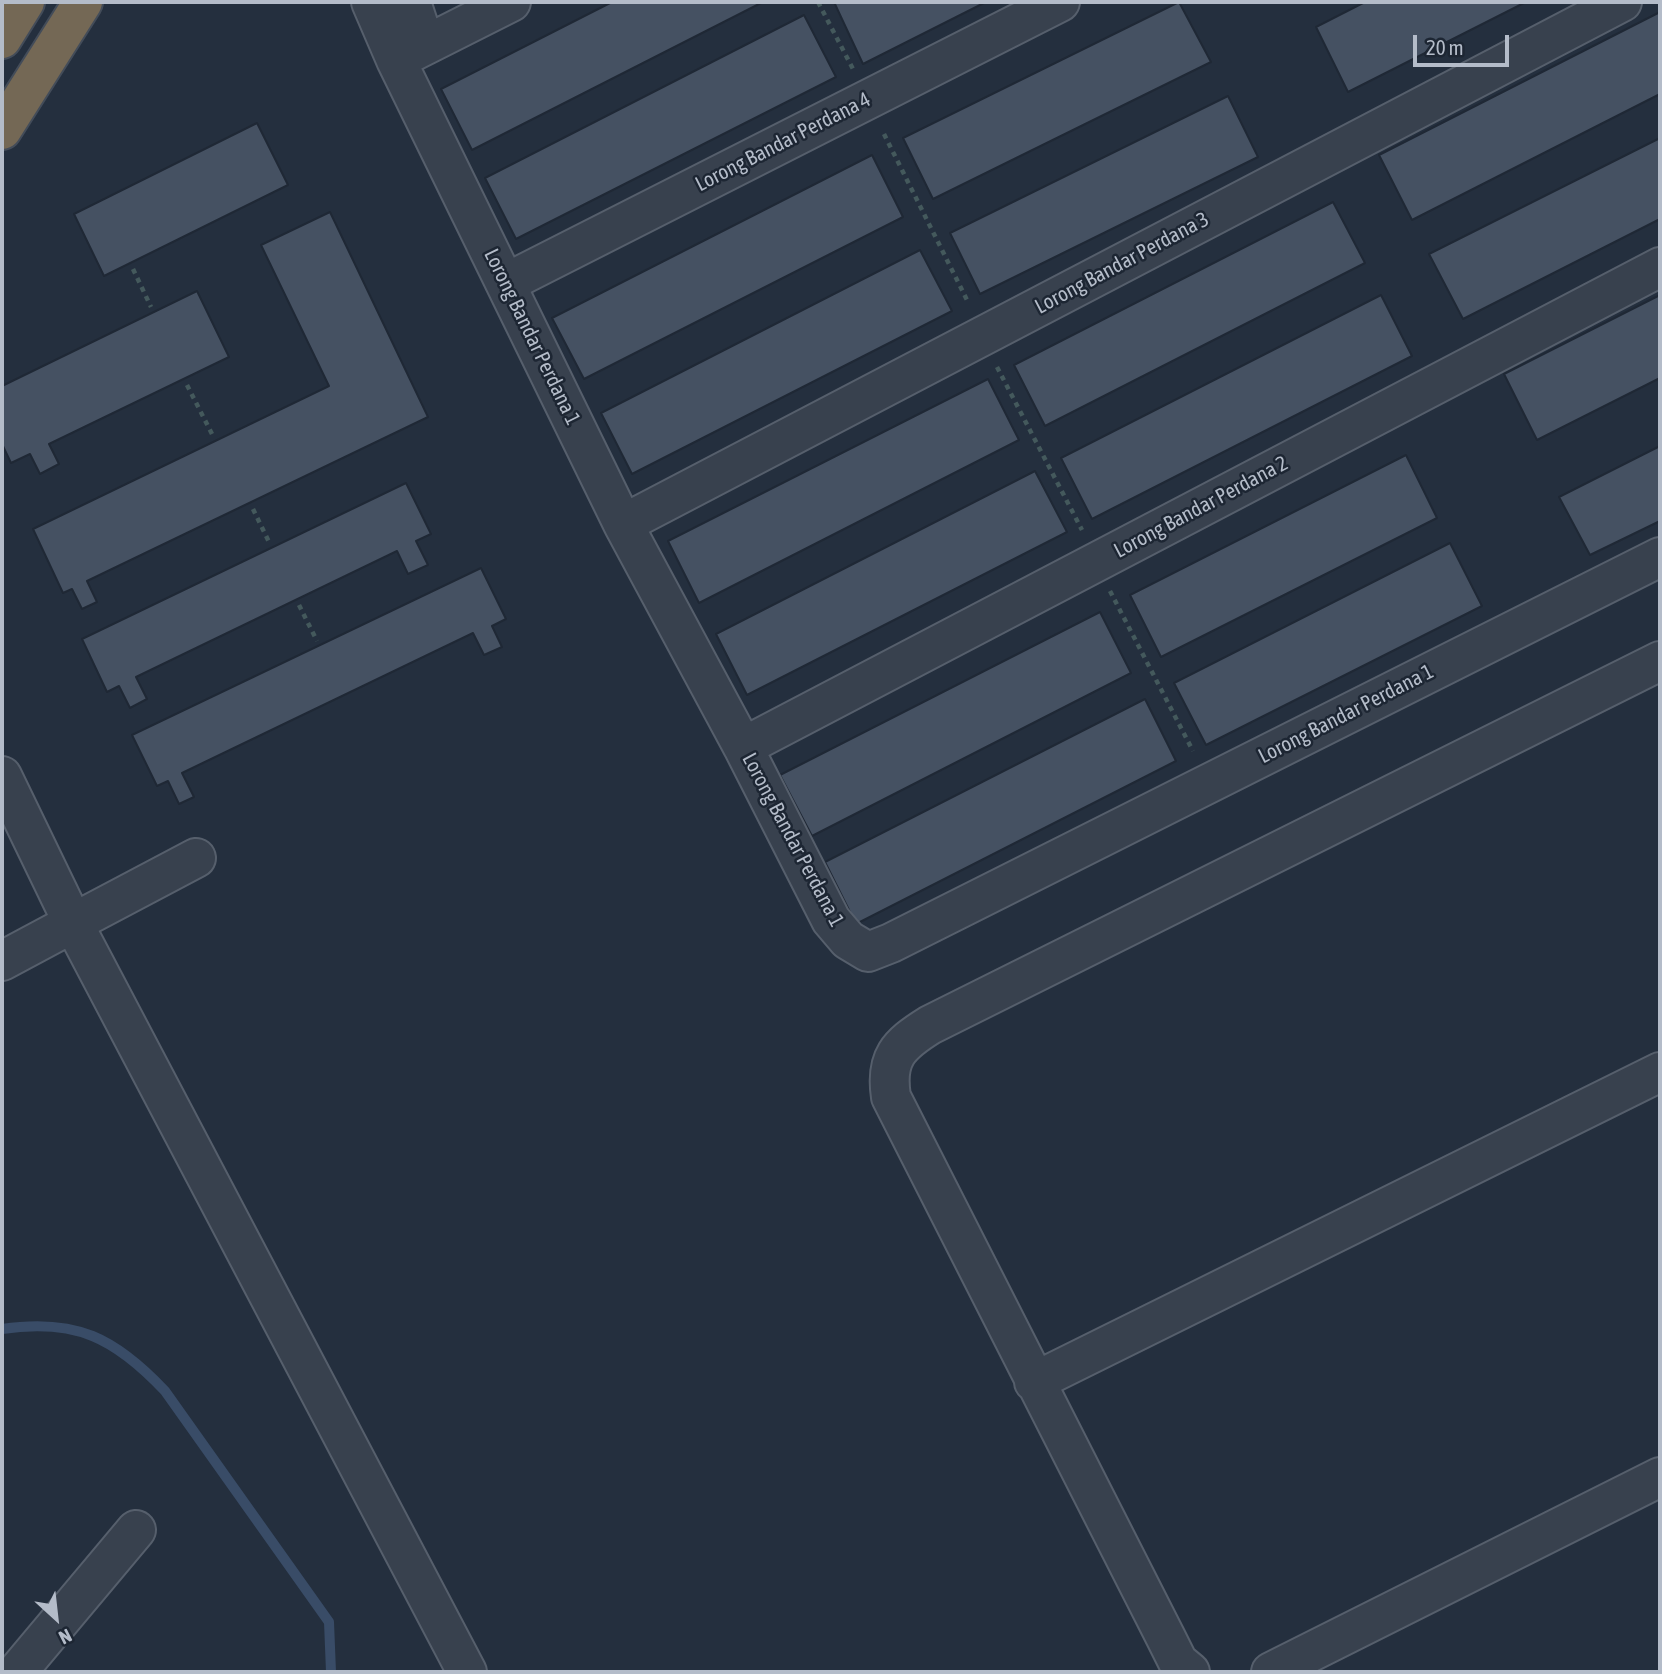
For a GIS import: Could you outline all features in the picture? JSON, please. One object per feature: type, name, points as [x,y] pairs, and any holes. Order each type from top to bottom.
[{"type":"highway","points":[[2,39],[25,2]]},
{"type":"highway","points":[[2,130],[83,2]]},
{"type":"street","name":"Lorong Bandar Perdana 1","points":[[371,2],[411,53],[506,283],[622,524],[743,747],[831,920],[848,940],[867,952],[891,943],[1660,556]]},
{"type":"street","points":[[411,2],[411,53],[511,2]]},
{"type":"street","name":"Lorong Bandar Perdana 4","points":[[506,283],[1060,2]]},
{"type":"street","name":"Lorong Bandar Perdana 3","points":[[622,524],[1622,2]]},
{"type":"street","name":"Lorong Bandar Perdana 2","points":[[743,747],[1660,267]]},
{"type":"street","points":[[1180,1669],[891,1097],[888,1075],[893,1058],[906,1041],[930,1025],[1660,661]]},
{"type":"street","points":[[2,776],[73,923],[467,1672]]},
{"type":"street","points":[[2,961],[196,858]]},
{"type":"street","points":[[1034,1382],[1660,1072]]},
{"type":"street","points":[[1271,1672],[1660,1477]]},
{"type":"street","points":[[18,1672],[136,1530]]},
{"type":"path","points":[[818,2],[855,73]]},
{"type":"path","points":[[884,134],[968,302]]},
{"type":"path","points":[[133,269],[151,307]]},
{"type":"path","points":[[997,367],[1082,530]]},
{"type":"path","points":[[187,385],[212,434]]},
{"type":"path","points":[[253,509],[269,542]]},
{"type":"path","points":[[1111,591],[1194,752]]},
{"type":"path","points":[[299,605],[317,641]]},
{"type":"building","points":[[612,2],[763,2],[472,150],[441,89]]},
{"type":"building","points":[[834,2],[986,2],[863,64]]},
{"type":"building","points":[[1179,2],[1211,62],[933,199],[903,138]]},
{"type":"building","points":[[1365,2],[1526,2],[1348,92],[1316,27]]},
{"type":"building","points":[[1660,12],[1660,94],[1412,220],[1379,155]]},
{"type":"building","points":[[804,15],[836,77],[516,239],[485,178]]},
{"type":"building","points":[[1228,96],[1258,157],[980,294],[950,233]]},
{"type":"building","points":[[257,123],[288,185],[104,276],[74,214]]},
{"type":"building","points":[[1660,138],[1660,219],[1463,319],[1429,254]]},
{"type":"building","points":[[872,155],[903,217],[584,379],[552,318]]},
{"type":"building","points":[[1333,202],[1365,263],[1045,426],[1014,365]]},
{"type":"building","points":[[330,212],[428,417],[87,581],[97,602],[82,609],[72,589],[63,593],[33,529],[329,386],[261,245]]},
{"type":"building","points":[[920,250],[952,311],[632,474],[601,413]]},
{"type":"building","points":[[197,291],[229,357],[49,444],[59,464],[40,474],[30,454],[11,463],[2,444],[2,386]]},
{"type":"building","points":[[1381,295],[1412,356],[1092,519],[1061,458]]},
{"type":"building","points":[[1660,295],[1660,378],[1537,440],[1504,374]]},
{"type":"building","points":[[988,379],[1019,440],[699,603],[668,541]]},
{"type":"building","points":[[1660,446],[1660,521],[1590,555],[1559,497]]},
{"type":"building","points":[[1406,455],[1437,518],[1161,657],[1130,595]]},
{"type":"building","points":[[1035,471],[1067,532],[747,695],[716,634]]},
{"type":"building","points":[[406,483],[431,534],[416,541],[428,565],[408,574],[397,551],[136,677],[147,699],[130,708],[119,686],[107,692],[82,639]]},
{"type":"building","points":[[1450,543],[1482,606],[1206,745],[1174,683]]},
{"type":"building","points":[[481,568],[506,619],[492,626],[502,647],[484,655],[473,633],[182,773],[194,797],[179,804],[168,781],[157,786],[132,735]]},
{"type":"building","points":[[1100,612],[1131,673],[812,836],[780,775]]},
{"type":"building","points":[[1145,699],[1176,761],[856,924],[825,862]]},
{"type":"waterway","points":[[2,1329],[52,1327],[92,1336],[129,1357],[165,1391],[329,1622],[331,1672]]}]
